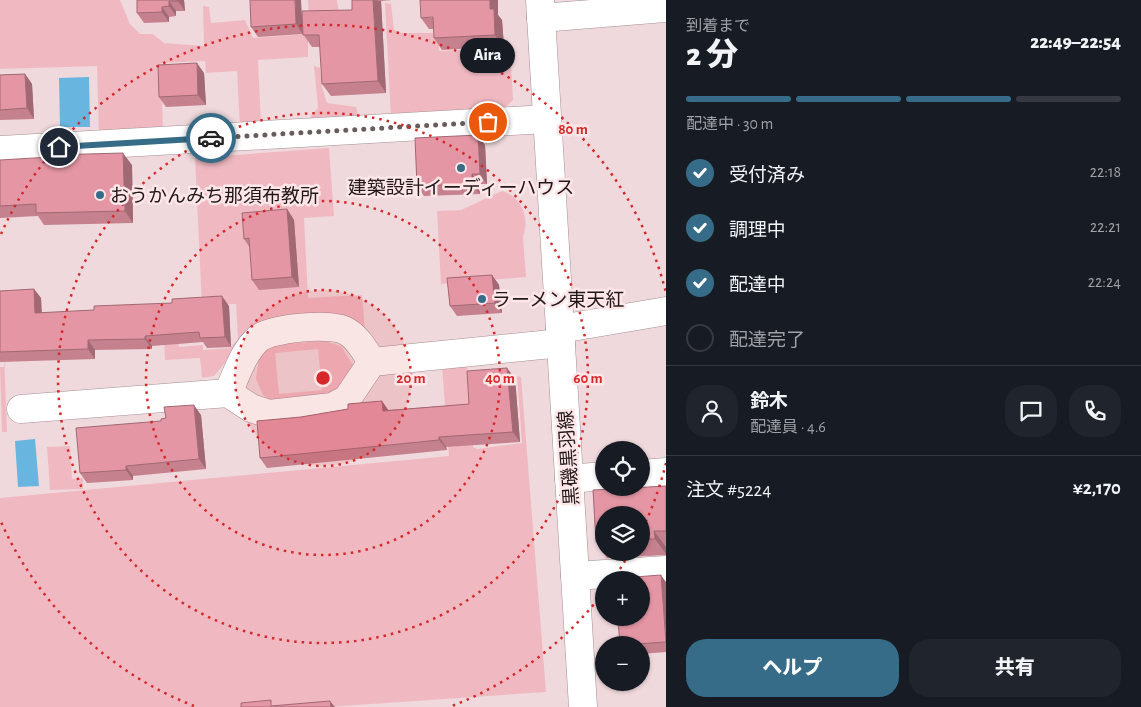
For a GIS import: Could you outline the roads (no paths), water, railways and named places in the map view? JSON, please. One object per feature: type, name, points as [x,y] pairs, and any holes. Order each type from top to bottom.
[{"type":"street","points":[[540,9],[666,8]]},
{"type":"street","name":"黒磯黒羽線","points":[[540,9],[583,707]]},
{"type":"street","points":[[0,150],[547,119]]},
{"type":"street","points":[[21,409],[228,393],[251,408],[269,414],[332,408],[347,399],[372,362],[560,336],[666,311]]},
{"type":"street","points":[[228,393],[245,356],[256,340],[268,332],[331,326],[346,331],[359,342],[372,362]]},
{"type":"street","points":[[650,473],[666,472]]},
{"type":"street","points":[[569,479],[595,477]]},
{"type":"street","points":[[575,576],[666,570]]},
{"type":"water","points":[[89,77],[90,127],[60,127],[59,78]]},
{"type":"water","points":[[35,439],[39,486],[18,487],[15,441]]},
{"type":"place","name":"Aira","points":[[488,122]]},
{"type":"place","name":"建築設計イーディーハウス","points":[[461,168]]},
{"type":"place","name":"おうかんみち那須布教所","points":[[100,195]]},
{"type":"place","name":"ラーメン東天紅","points":[[482,299]]}]
